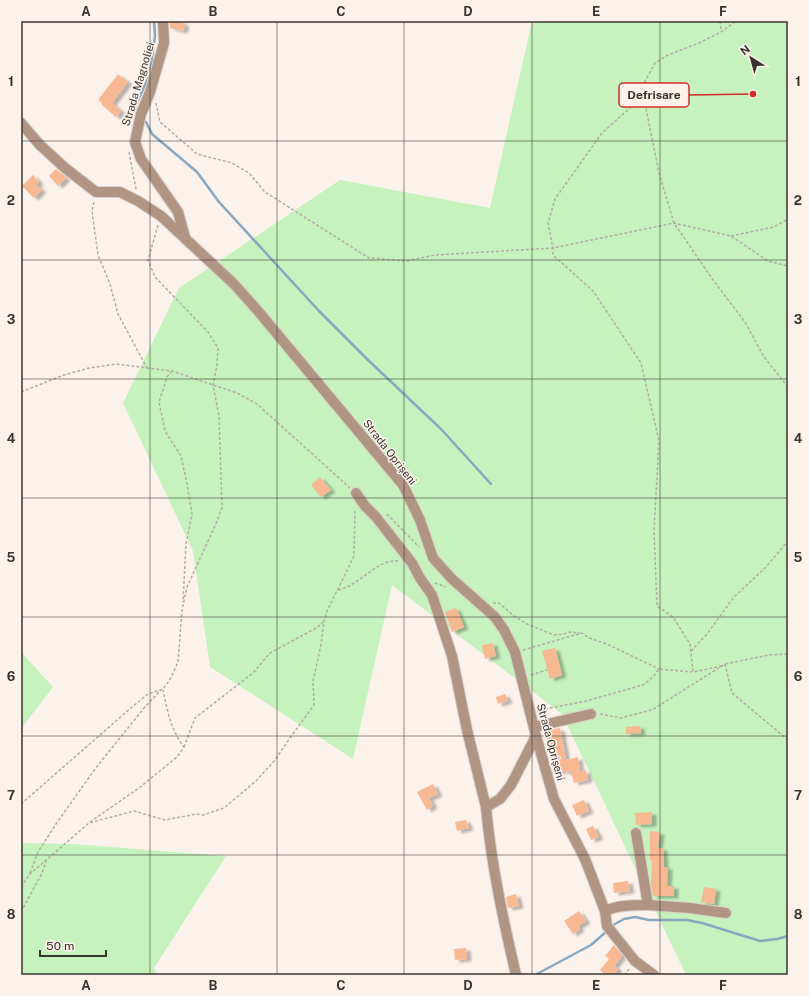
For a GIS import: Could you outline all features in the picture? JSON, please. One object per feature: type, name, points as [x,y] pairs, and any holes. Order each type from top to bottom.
[{"type":"street","name":"Strada Magnoliei","points":[[163,21],[164,43],[150,92],[141,114],[135,142],[141,159],[178,212],[185,237]]},
{"type":"street","points":[[21,123],[40,145],[65,168],[96,192]]},
{"type":"street","name":"Strada Oprișeni","points":[[96,192],[120,192],[138,200],[161,216],[185,237],[234,284],[258,311],[403,485],[420,520],[433,558],[452,579],[495,616],[504,630],[515,652],[554,799],[585,859],[605,911],[609,929],[635,961],[654,975]]},
{"type":"street","points":[[356,493],[412,563],[432,595],[452,656],[467,730],[486,807],[501,910],[516,975]]},
{"type":"street","points":[[486,807],[500,799],[511,784],[535,731],[591,714]]},
{"type":"street","points":[[636,833],[648,905]]},
{"type":"street","points":[[605,911],[629,906],[648,905],[690,908],[726,913]]},
{"type":"path","points":[[720,21],[721,32]]},
{"type":"path","points":[[693,672],[690,644],[673,617],[656,606],[654,531],[659,441],[641,363],[592,291],[553,256],[548,223],[555,199],[602,133],[631,107],[655,63],[668,55],[699,43],[721,32],[736,21]]},
{"type":"path","points":[[642,89],[659,173],[674,223],[713,280],[746,322],[764,357],[788,387]]},
{"type":"path","points":[[156,100],[160,122],[197,154],[232,163],[249,173],[265,192],[369,258],[407,261],[435,255],[553,248],[674,223],[730,236],[768,261],[788,266]]},
{"type":"path","points":[[135,142],[128,153],[138,200]]},
{"type":"path","points":[[96,192],[92,211],[98,255],[110,284],[118,314],[148,368]]},
{"type":"path","points":[[161,216],[148,260],[155,277],[208,332],[218,348],[217,365],[213,385],[219,416],[222,508],[187,587],[182,610]]},
{"type":"path","points":[[730,236],[774,227],[788,219]]},
{"type":"path","points":[[21,392],[64,375],[89,368],[116,364],[172,371],[237,393],[256,404],[356,493],[354,556],[326,611],[321,645],[312,681],[314,705],[276,760],[257,780],[224,808],[203,815],[196,814],[165,820],[134,811],[89,823]]},
{"type":"path","points":[[21,887],[30,874],[38,852],[95,768],[144,708],[163,689],[171,678],[178,662],[186,544],[192,514],[181,456],[165,431],[159,402],[167,377],[172,371]]},
{"type":"path","points":[[383,511],[420,548]]},
{"type":"path","points":[[690,652],[707,634],[734,597],[765,568],[788,541]]},
{"type":"path","points":[[338,590],[346,589],[364,578],[379,566],[394,560],[412,563]]},
{"type":"path","points":[[433,582],[458,590],[464,589]]},
{"type":"path","points":[[479,602],[499,603],[514,616],[527,624],[554,635],[570,632],[582,633],[658,669],[693,672],[722,666]]},
{"type":"path","points":[[30,874],[89,823],[139,788],[177,757],[184,747],[195,718],[252,674],[270,653],[318,626],[324,621]]},
{"type":"path","points":[[515,652],[582,633]]},
{"type":"path","points":[[591,714],[621,718],[652,710],[725,664],[769,655],[788,654]]},
{"type":"path","points":[[725,664],[732,693],[788,740]]},
{"type":"path","points":[[530,712],[586,701],[643,685],[653,677],[658,669]]},
{"type":"path","points":[[521,678],[547,670]]},
{"type":"path","points":[[163,689],[168,714],[180,742],[184,747]]},
{"type":"path","points":[[21,804],[148,694],[163,689]]},
{"type":"path","points":[[21,912],[42,873],[47,860]]},
{"type":"green space","points":[[532,21],[788,21],[788,975],[686,975],[562,714],[392,585],[353,759],[210,667],[193,551],[123,403],[179,288],[340,180],[490,208]]},
{"type":"green space","points":[[21,652],[53,687],[21,729]]},
{"type":"green space","points":[[21,843],[73,844],[226,856],[154,968],[157,975],[21,975]]},
{"type":"building","points":[[170,21],[182,21],[182,23],[185,24],[183,31],[170,28]]},
{"type":"building","points":[[118,74],[128,82],[112,103],[121,111],[116,117],[98,100]]},
{"type":"building","points":[[56,169],[66,178],[58,186],[49,176]]},
{"type":"building","points":[[33,175],[39,182],[36,185],[42,190],[34,198],[22,186]]},
{"type":"building","points":[[320,477],[331,490],[321,497],[311,485]]},
{"type":"building","points":[[456,608],[464,627],[452,632],[445,612]]},
{"type":"building","points":[[493,643],[496,656],[485,659],[482,645]]},
{"type":"building","points":[[555,648],[562,675],[550,679],[542,651]]},
{"type":"building","points":[[505,694],[508,701],[498,704],[496,697]]},
{"type":"building","points":[[640,726],[641,733],[626,734],[626,727]]},
{"type":"building","points":[[560,728],[566,760],[578,757],[580,772],[586,770],[588,780],[574,783],[571,771],[565,773],[565,770],[558,772],[555,754],[552,755],[546,731]]},
{"type":"building","points":[[433,784],[438,794],[429,798],[433,806],[427,810],[417,792]]},
{"type":"building","points":[[584,800],[589,811],[577,816],[572,805]]},
{"type":"building","points":[[652,812],[652,824],[636,825],[635,813]]},
{"type":"building","points":[[466,820],[469,828],[457,831],[455,822]]},
{"type":"building","points":[[593,826],[599,837],[591,840],[586,829]]},
{"type":"building","points":[[650,831],[660,832],[658,848],[663,848],[664,867],[668,867],[667,886],[674,886],[674,896],[653,896],[651,885],[652,860],[650,860]]},
{"type":"building","points":[[628,881],[630,891],[614,893],[613,883]]},
{"type":"building","points":[[704,887],[716,889],[714,904],[701,902]]},
{"type":"building","points":[[516,894],[519,906],[508,908],[506,897]]},
{"type":"building","points":[[579,911],[586,921],[578,926],[580,929],[573,934],[564,921]]},
{"type":"building","points":[[614,945],[622,956],[614,966],[618,969],[613,975],[606,975],[600,970],[609,959],[605,956]]},
{"type":"building","points":[[466,948],[467,959],[455,960],[454,949]]},
{"type":"waterway","points":[[136,108],[135,107],[150,74],[155,36],[154,21]]},
{"type":"waterway","points":[[146,122],[152,134],[197,172],[219,202],[319,311],[441,429],[491,484]]},
{"type":"waterway","points":[[611,927],[624,919],[635,917],[649,920],[687,920],[702,923],[760,941],[788,936]]},
{"type":"waterway","points":[[535,975],[591,945],[607,931]]},
{"type":"place","name":"Defrisare","points":[[753,94]]}]
